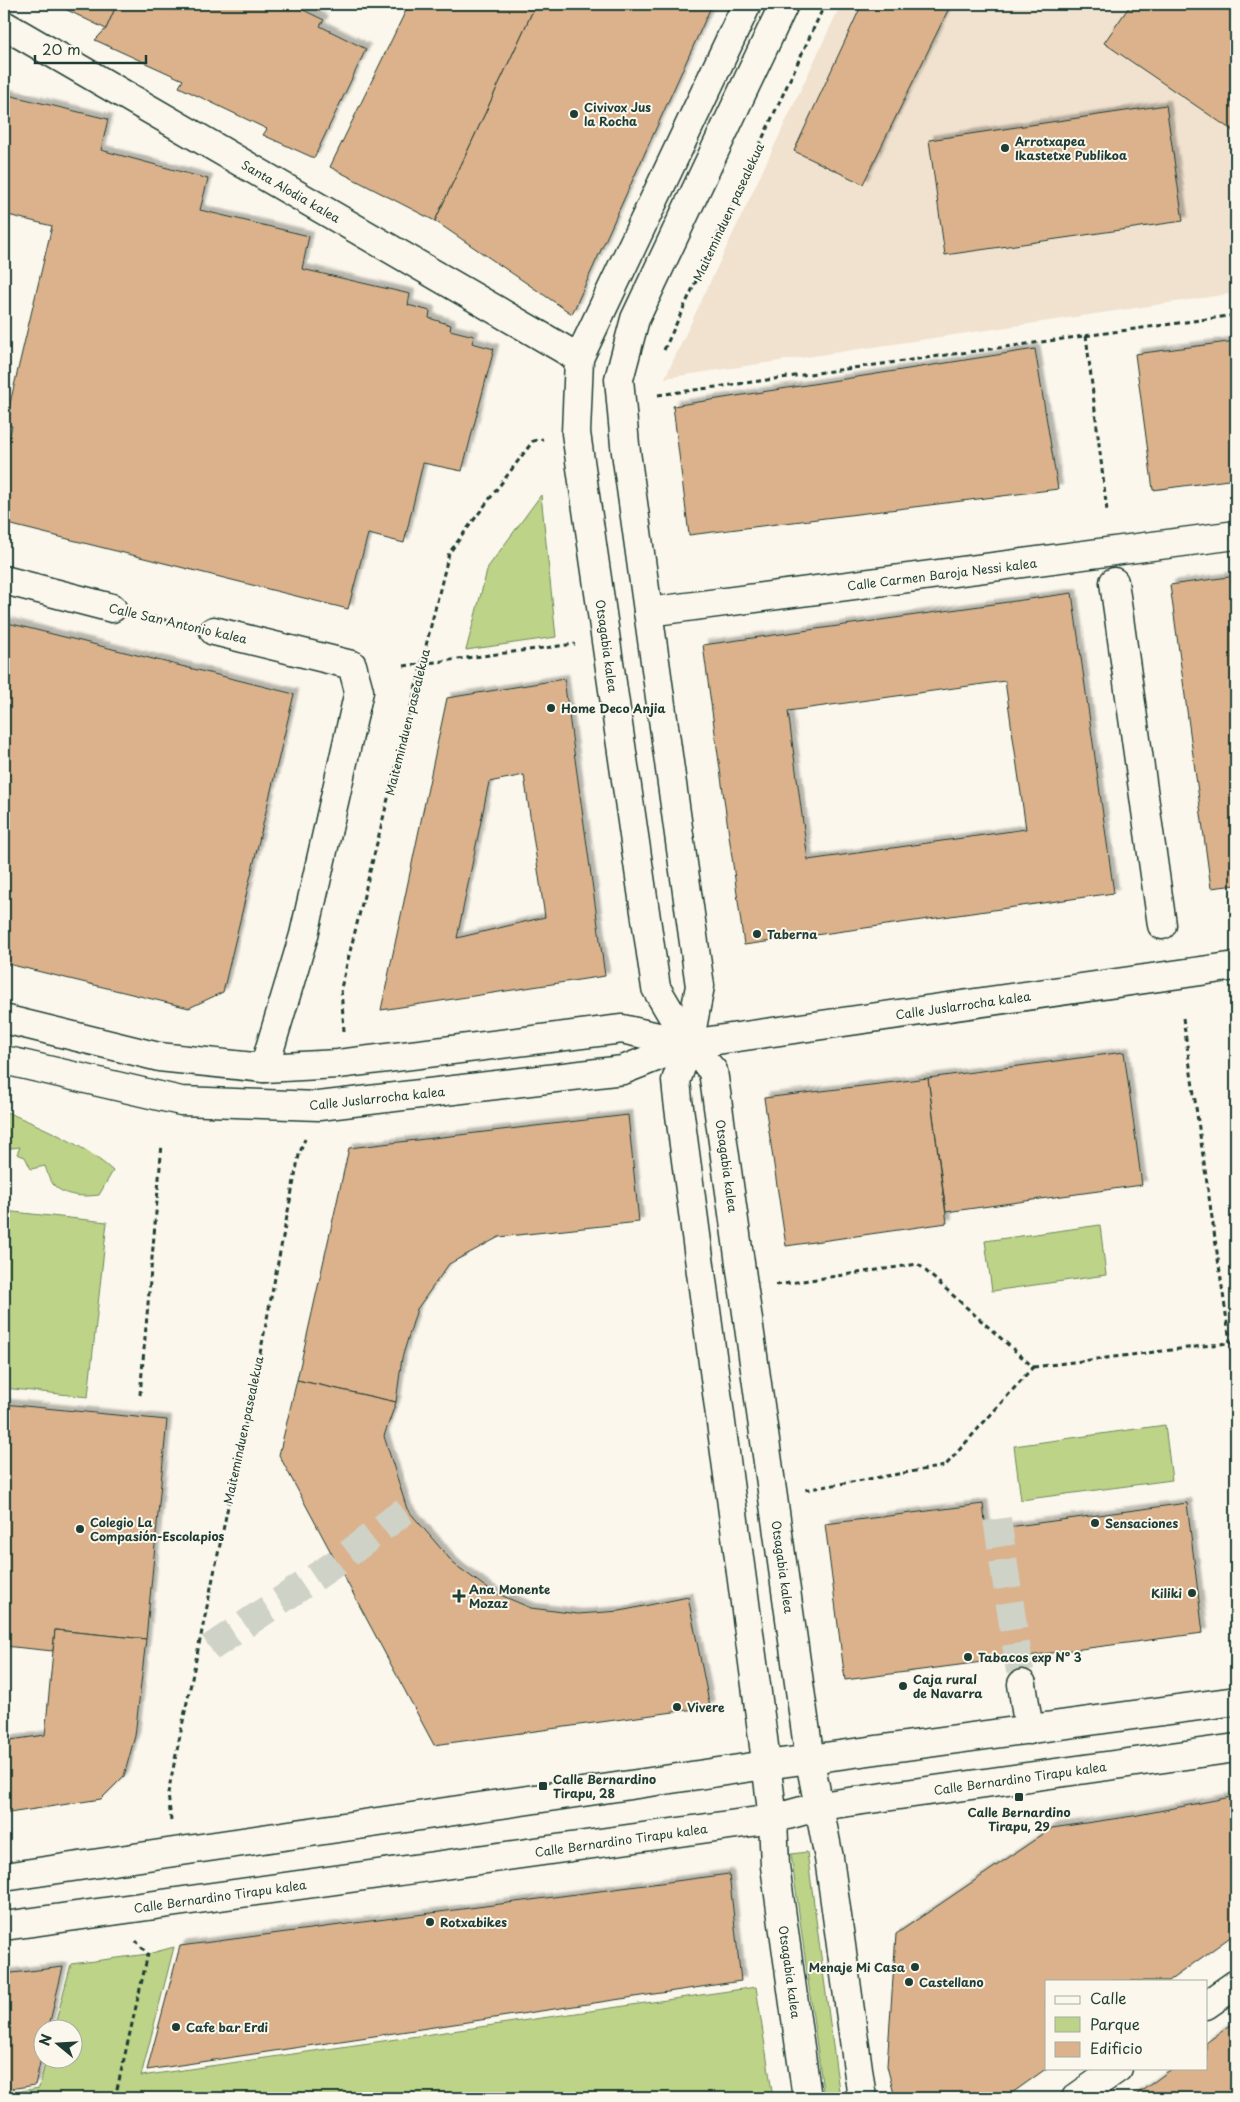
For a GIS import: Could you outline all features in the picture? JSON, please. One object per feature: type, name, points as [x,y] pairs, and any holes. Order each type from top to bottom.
[{"type":"street","points":[[579,358],[747,4]]},
{"type":"street","name":"Otsagabia kalea","points":[[784,4],[635,319],[619,379],[625,445],[700,986],[689,1044],[676,1081],[678,1100],[773,1819],[775,1866],[807,2098]]},
{"type":"street","name":"Santa Alodia kalea","points":[[4,25],[579,358]]},
{"type":"street","name":"Otsagabia kalea","points":[[579,358],[578,441],[656,988],[689,1044],[713,1071],[810,1761],[820,1806],[862,2098]]},
{"type":"street","name":"Calle Carmen Baroja Nessi kalea","points":[[648,612],[1236,535]]},
{"type":"street","name":"Calle San Antonio kalea","points":[[4,580],[112,608]]},
{"type":"street","points":[[1114,582],[1162,925]]},
{"type":"street","name":"Calle San Antonio kalea","points":[[214,631],[352,665],[359,691],[304,935],[264,1068]]},
{"type":"street","name":"Calle Juslarrocha kalea","points":[[4,1060],[181,1101],[319,1106],[623,1070],[689,1044],[1236,966]]},
{"type":"street","name":"Calle Juslarrocha kalea","points":[[4,1019],[159,1057],[264,1068],[338,1064],[622,1029],[689,1044]]},
{"type":"street","points":[[1022,1684],[1029,1730]]},
{"type":"street","points":[[4,1878],[766,1765],[810,1761],[1236,1702]]},
{"type":"street","name":"Calle Bernardino Tirapu kalea","points":[[4,1926],[773,1819],[820,1806],[1236,1748]]},
{"type":"street","points":[[1208,2004],[1236,1984]]},
{"type":"street","points":[[1076,2098],[1115,2070]]},
{"type":"path","name":"Maiteminduen pasealekua","points":[[662,354],[825,4]]},
{"type":"path","points":[[658,395],[1236,315]]},
{"type":"path","points":[[1086,335],[1106,511]]},
{"type":"path","name":"Maiteminduen pasealekua","points":[[344,1038],[341,988],[449,553],[533,440],[551,437]]},
{"type":"path","name":"Calle San Antonio kalea","points":[[112,608],[214,631]]},
{"type":"path","points":[[404,666],[578,644]]},
{"type":"path","points":[[1183,1018],[1236,1383]]},
{"type":"path","points":[[140,1395],[162,1144]]},
{"type":"path","name":"Maiteminduen pasealekua","points":[[171,1823],[168,1792],[266,1320],[298,1155]]},
{"type":"path","points":[[776,1286],[918,1264],[1033,1367]]},
{"type":"path","points":[[803,1490],[946,1466],[1033,1367],[1236,1342]]},
{"type":"path","points":[[115,2098],[148,1954]]},
{"type":"shaded area","name":"Arrotxapea Ikastetxe Publikoa","points":[[841,4],[1236,4],[1236,293],[665,378]]},
{"type":"green space","points":[[541,495],[556,637],[466,650],[488,567]]},
{"type":"green space","points":[[4,1111],[75,1144],[113,1171],[99,1195],[81,1196],[68,1194],[52,1182],[45,1166],[31,1169],[25,1157],[17,1154],[20,1147],[4,1149]]},
{"type":"green space","points":[[4,1211],[107,1222],[88,1397],[4,1388]]},
{"type":"green space","points":[[1100,1225],[1106,1275],[992,1291],[985,1241]]},
{"type":"green space","points":[[1165,1425],[1172,1480],[1021,1500],[1014,1446]]},
{"type":"green space","points":[[807,1852],[840,2098],[824,2098],[791,1854]]},
{"type":"green space","points":[[174,1947],[141,2076],[756,1987],[773,2098],[4,2098],[4,2094],[39,2088],[44,2070],[82,2070],[82,2020],[56,2020],[71,1964],[148,1954]]},
{"type":"building","points":[[55,4],[117,4],[106,29]]},
{"type":"building","points":[[117,4],[291,4],[324,20],[320,26],[366,49],[314,158],[263,135],[267,129],[179,87],[183,80],[95,40],[106,29]]},
{"type":"building","points":[[409,4],[536,4],[435,221],[330,167]]},
{"type":"building","name":"Civivox Jus la Rocha","points":[[536,4],[707,4],[711,7],[572,314],[435,221]]},
{"type":"building","points":[[862,4],[951,4],[863,184],[794,151]]},
{"type":"building","points":[[1131,4],[1236,4],[1236,133],[1104,43]]},
{"type":"building","points":[[4,94],[108,119],[101,150],[208,179],[200,210],[309,236],[302,269],[410,294],[408,305],[430,311],[429,318],[451,325],[450,330],[474,336],[472,343],[494,349],[462,471],[423,463],[404,543],[368,534],[348,609],[4,523],[4,461],[12,426],[5,424],[52,226],[4,214]]},
{"type":"building","points":[[1166,105],[1183,221],[945,255],[929,140]]},
{"type":"building","points":[[1236,341],[1236,479],[1153,490],[1135,354]]},
{"type":"building","points":[[1035,349],[1058,489],[689,535],[673,406]]},
{"type":"building","points":[[1236,576],[1236,885],[1211,888],[1170,585]]},
{"type":"building","points":[[1072,593],[1114,893],[744,945],[703,645]],"holes":[[[1005,681],[1026,829],[808,860],[788,711]]]},
{"type":"building","points":[[4,622],[294,694],[223,992],[189,1008],[4,963]]},
{"type":"building","points":[[564,679],[605,976],[381,1010],[447,698]],"holes":[[[524,775],[545,917],[457,938],[489,782]]]},
{"type":"building","points":[[1124,1052],[1142,1185],[946,1212],[928,1078]]},
{"type":"building","points":[[928,1078],[947,1223],[786,1246],[764,1098]]},
{"type":"building","points":[[628,1115],[639,1222],[499,1237],[449,1264],[417,1309],[402,1358],[396,1402],[297,1380],[349,1148]]},
{"type":"building","points":[[297,1380],[396,1402],[384,1436],[407,1509],[454,1564],[491,1591],[531,1608],[578,1614],[620,1611],[688,1597],[710,1707],[434,1745],[279,1455]]},
{"type":"building","name":"Colegio La Compasión-Escolapios","points":[[4,1404],[167,1420],[146,1639],[55,1630],[53,1651],[4,1646]]},
{"type":"building","points":[[1187,1503],[1203,1633],[845,1680],[825,1524],[983,1504],[986,1530]]},
{"type":"building","points":[[55,1630],[146,1639],[135,1736],[124,1776],[101,1799],[9,1813],[4,1780],[4,1741],[45,1735]]},
{"type":"building","points":[[1231,1797],[1236,1805],[1236,1933],[1170,1980],[1045,1980],[1045,2069],[1005,2098],[895,2098],[887,2066],[896,1934],[1052,1828],[1133,1816]]},
{"type":"building","points":[[729,1874],[741,1981],[147,2070],[180,1946]]},
{"type":"building","points":[[63,1967],[50,2020],[32,2020],[32,2070],[38,2070],[35,2085],[4,2090],[4,1974]]},
{"type":"building","points":[[1236,2021],[1236,2098],[1132,2098],[1170,2070],[1208,2070],[1208,2042]]},
{"type":"tunnel","points":[[210,1648],[336,1563],[407,1509]]},
{"type":"tunnel","points":[[997,1519],[1022,1684]]},
{"type":"place","name":"Civivox Jus la Rocha","points":[[574,114]]},
{"type":"place","name":"Arrotxapea Ikastetxe Publikoa","points":[[1005,148]]},
{"type":"place","name":"Home Deco Anjia","points":[[551,708]]},
{"type":"place","name":"Taberna","points":[[757,934]]},
{"type":"place","name":"Sensaciones","points":[[1095,1523]]},
{"type":"place","name":"Colegio La Compasión-Escolapios","points":[[80,1529]]},
{"type":"place","name":"Kiliki","points":[[1192,1593]]},
{"type":"place","name":"Ana Monente Mozaz","points":[[459,1596]]},
{"type":"place","name":"Tabacos exp N° 3","points":[[968,1657]]},
{"type":"place","name":"Caja rural de Navarra","points":[[903,1686]]},
{"type":"place","name":"Vivere","points":[[677,1707]]},
{"type":"place","name":"Calle Bernardino Tirapu, 28","points":[[543,1786]]},
{"type":"place","name":"Calle Bernardino Tirapu, 29","points":[[1019,1797]]},
{"type":"place","name":"Rotxabikes","points":[[430,1922]]},
{"type":"place","name":"Menaje Mi Casa","points":[[915,1967]]},
{"type":"place","name":"Castellano","points":[[909,1982]]},
{"type":"place","name":"Cafe bar Erdi","points":[[176,2027]]}]
